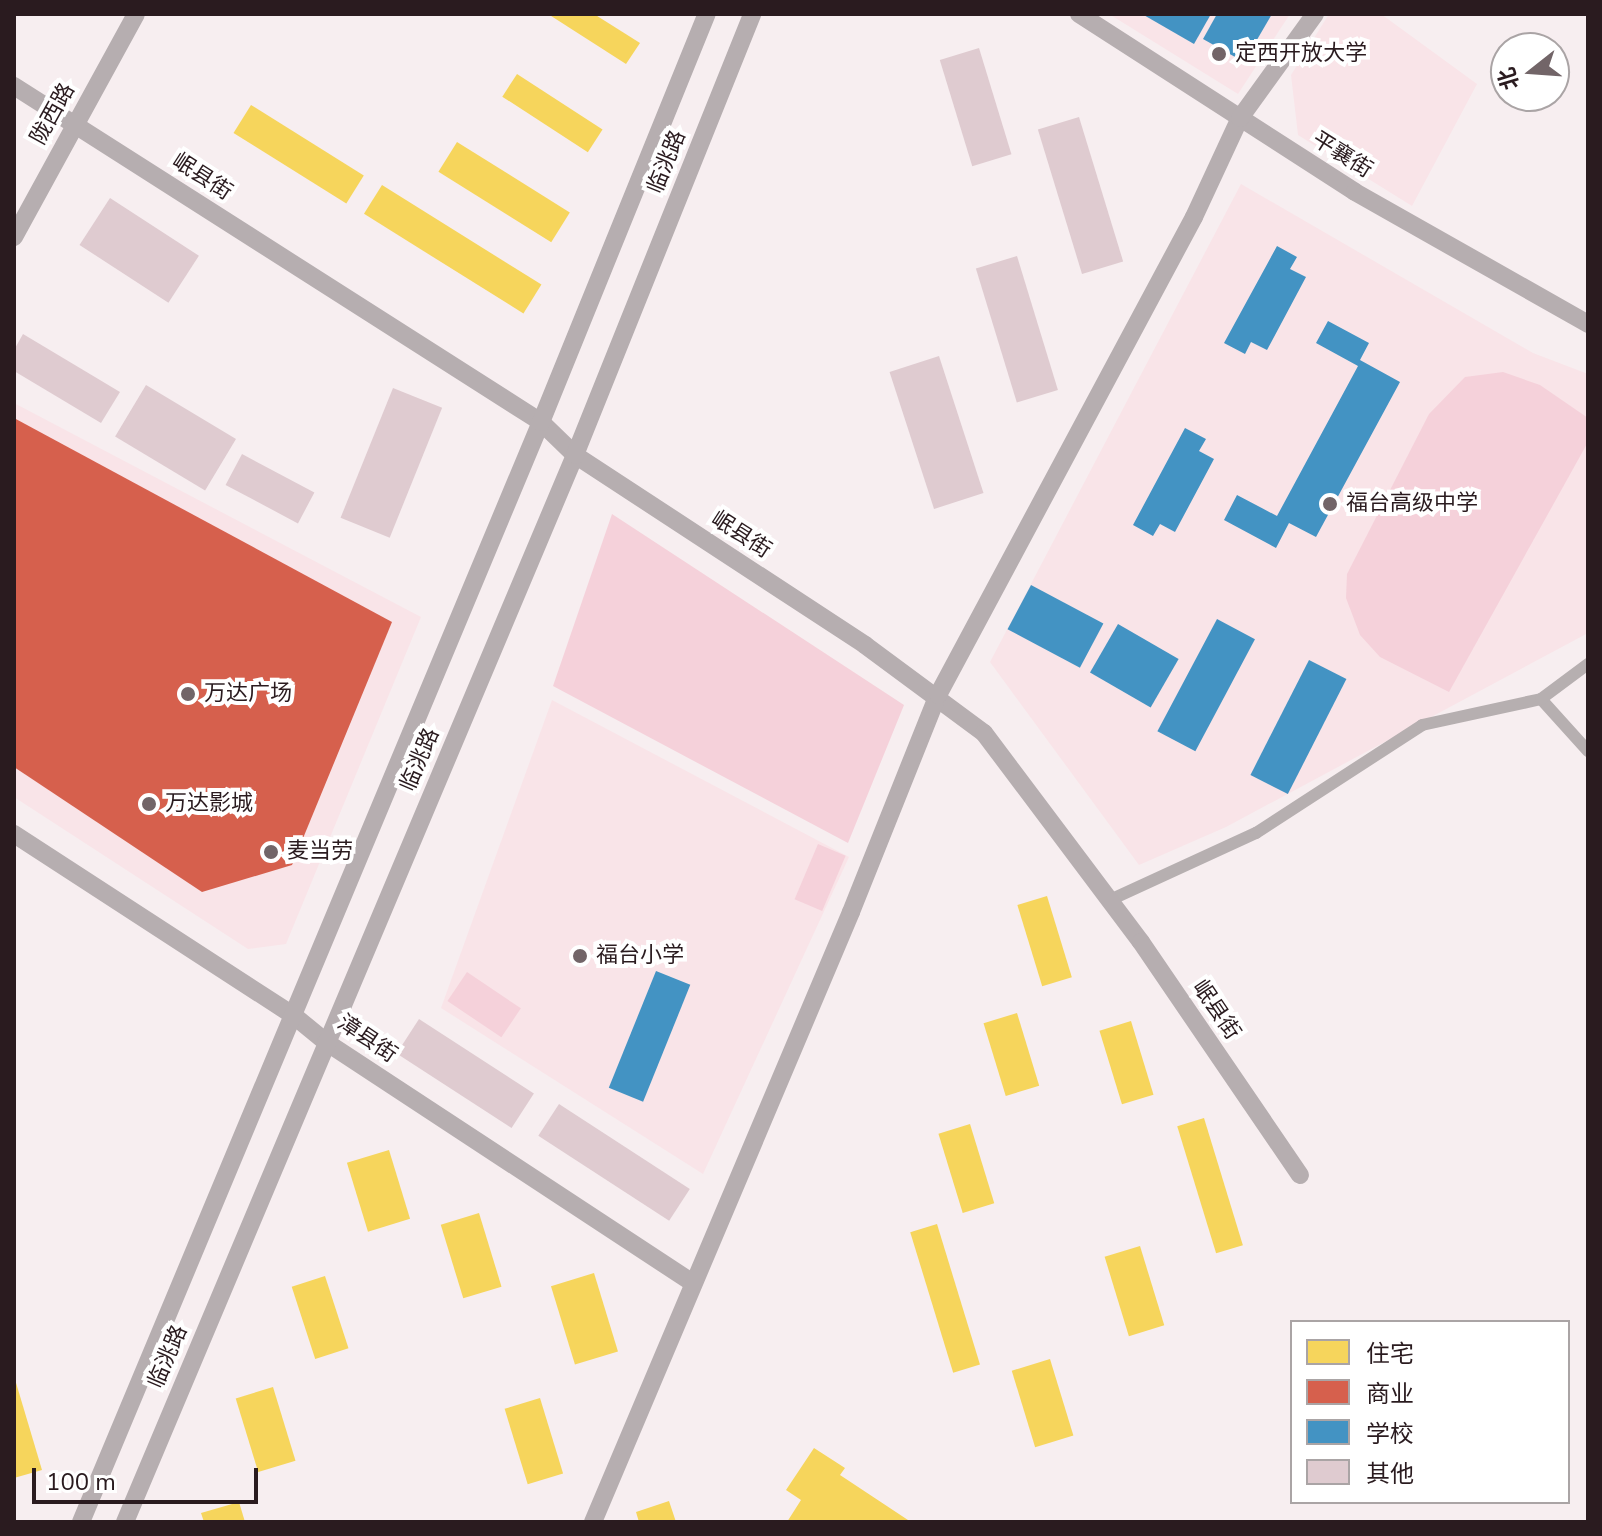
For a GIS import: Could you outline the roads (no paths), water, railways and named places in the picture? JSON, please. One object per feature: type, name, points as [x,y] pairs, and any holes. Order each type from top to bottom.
[{"type":"street","name":"陇西路","points":[[14,237],[136,14]]},
{"type":"street","name":"临洮路","points":[[81,1522],[541,422],[707,14]]},
{"type":"street","name":"临洮路","points":[[125,1522],[575,455],[752,14]]},
{"type":"street","name":"平襄街","points":[[1079,14],[1355,192],[1588,324]]},
{"type":"street","points":[[593,1522],[851,912],[938,695],[1194,217],[1240,118],[1315,14]]},
{"type":"street","name":"岷县街","points":[[14,86],[541,422],[575,455],[938,695],[984,733],[1110,900],[1300,1175]]},
{"type":"street","points":[[1110,900],[1256,833],[1422,725],[1541,699],[1588,664]]},
{"type":"street","points":[[1541,699],[1588,751]]},
{"type":"street","name":"漳县街","points":[[14,834],[293,1015],[326,1042],[693,1283]]},
{"type":"place","name":"定西开放大学","points":[[1219,54]]},
{"type":"place","name":"福台高级中学","points":[[1330,504]]},
{"type":"place","name":"万达广场","points":[[188,694]]},
{"type":"place","name":"万达影城","points":[[149,804]]},
{"type":"place","name":"麦当劳","points":[[271,852]]},
{"type":"place","name":"福台小学","points":[[580,956]]}]
